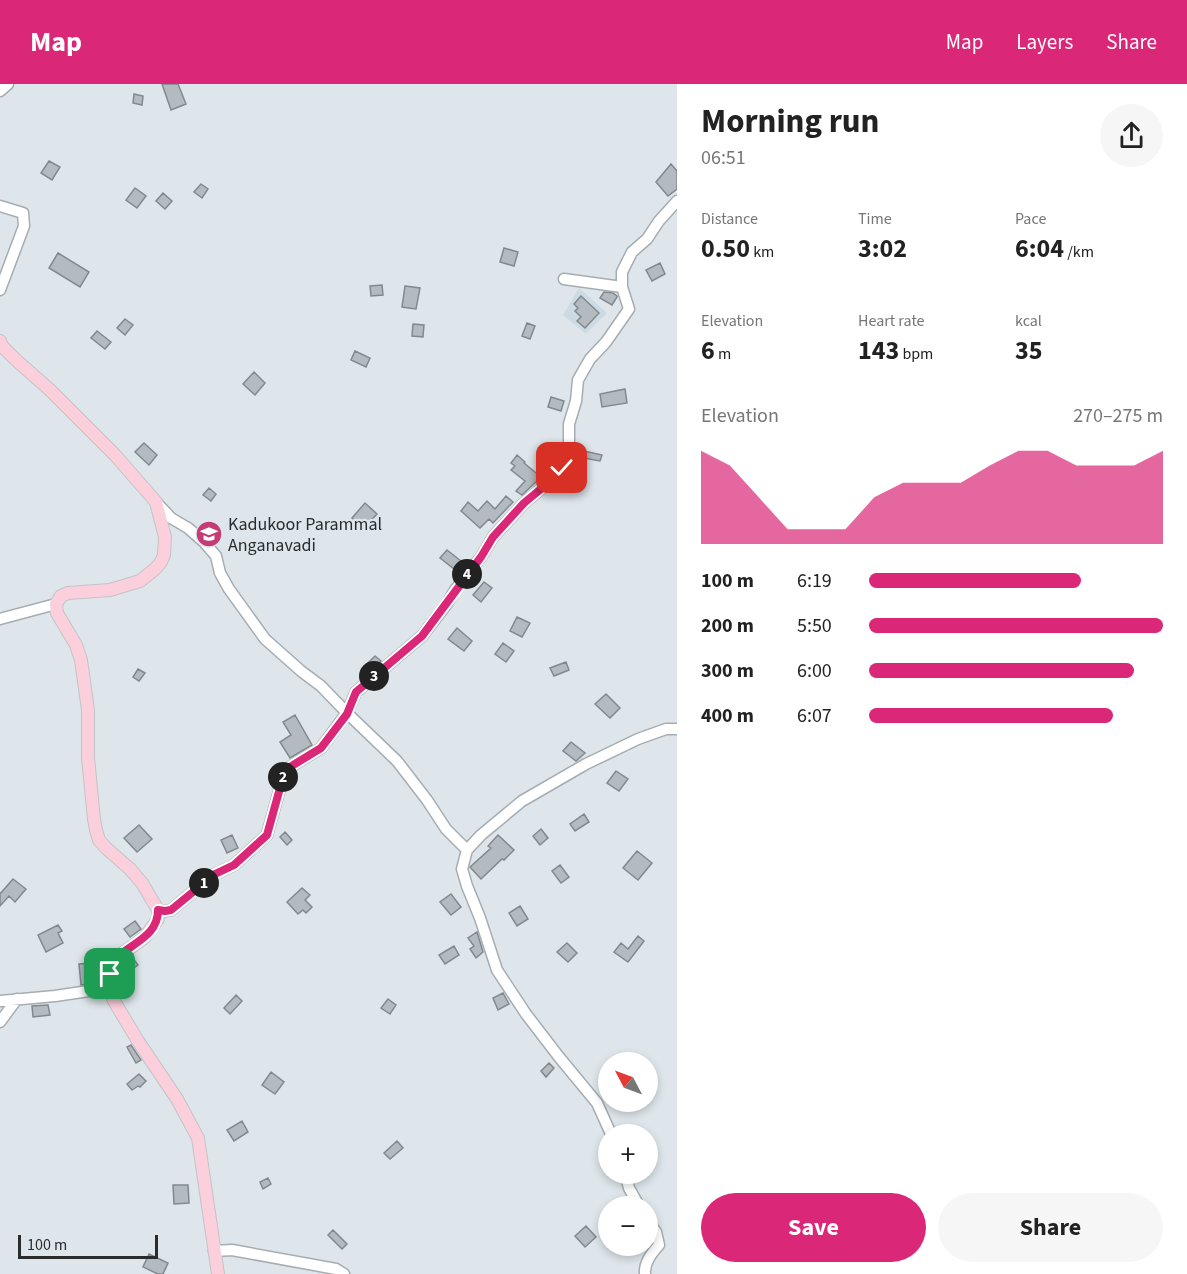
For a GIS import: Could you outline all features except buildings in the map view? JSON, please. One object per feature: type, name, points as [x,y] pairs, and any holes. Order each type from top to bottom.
[{"type":"main road","points":[[0,340],[1,345],[115,455],[156,502],[165,537],[164,555],[161,562],[140,580],[117,589],[68,593],[61,596],[56,604],[57,613],[76,645],[81,660],[88,710],[88,758],[93,819],[99,840],[142,883],[158,910],[158,919],[144,937],[119,956],[112,965],[109,988],[114,1001],[177,1099],[198,1138],[218,1274]]},
{"type":"street","points":[[0,91],[8,84]]},
{"type":"street","points":[[158,910],[171,910],[215,874],[234,865],[267,835],[285,770],[321,748],[347,714],[356,692],[422,636],[481,557],[493,537],[524,503],[562,468],[569,444],[569,424],[576,401],[578,380],[590,359],[606,342],[629,309],[622,287],[622,272],[632,252],[647,239],[677,201]]},
{"type":"street","points":[[0,206],[23,213],[24,226],[0,290]]},
{"type":"street","points":[[564,279],[622,287]]},
{"type":"street","points":[[156,502],[171,519],[188,528],[216,556],[220,573],[229,589],[266,639],[321,686],[397,761],[446,829],[467,850]]},
{"type":"street","points":[[0,620],[56,604]]},
{"type":"street","points":[[606,1124],[597,1103],[526,1014],[497,970],[462,869],[467,850],[481,835],[522,801],[586,764],[638,739],[666,729],[677,729]]},
{"type":"street","points":[[0,1001],[109,988]]},
{"type":"street","points":[[0,1022],[17,999]]},
{"type":"street","points":[[214,1251],[232,1250],[336,1269],[344,1274]]},
{"type":"street","points":[[645,1274],[645,1266],[650,1256]]},
{"type":"shaded area","points":[[579,288],[607,313],[586,334],[563,315]]},
{"type":"place","name":"Kadukoor Parammal Anganavadi","points":[[209,534]]},
{"type":"route","points":[[110,974],[112,965],[119,956],[137,944],[152,928],[158,919],[158,910],[171,910],[215,874],[234,865],[267,835],[285,770],[321,748],[347,714],[356,692],[422,636],[507,520],[562,468]]}]
